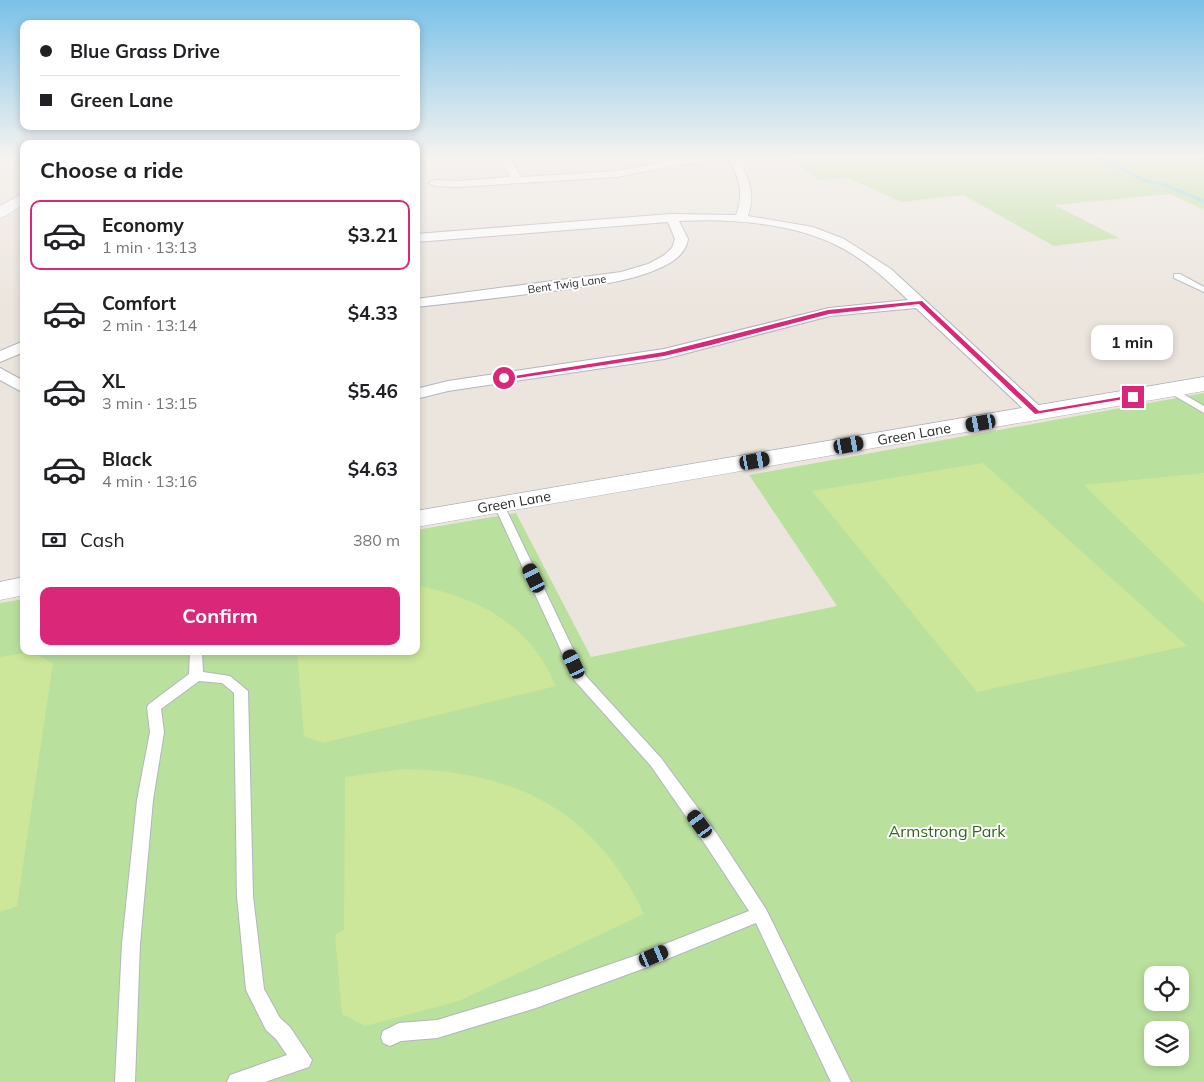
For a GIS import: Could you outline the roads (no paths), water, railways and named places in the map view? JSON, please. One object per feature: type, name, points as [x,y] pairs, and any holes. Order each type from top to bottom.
[{"type":"street","points":[[741,218],[746,206]]},
{"type":"street","points":[[420,238],[671,218],[741,218],[792,226],[840,242],[886,272],[1038,413]]},
{"type":"street","name":"Bent Twig Lane","points":[[420,302],[606,279],[648,268],[670,256],[681,242],[681,235],[671,218]]},
{"type":"street","points":[[420,393],[448,386],[664,354],[828,312],[920,303]]},
{"type":"street","points":[[0,358],[20,348]]},
{"type":"street","points":[[0,373],[20,386]]},
{"type":"street","name":"Green Lane","points":[[420,518],[1204,384]]},
{"type":"street","points":[[0,590],[20,587]]},
{"type":"lane","points":[[1177,276],[1204,290]]},
{"type":"lane","points":[[1171,390],[1204,410]]},
{"type":"lane","points":[[499,505],[580,678],[656,762],[711,839],[760,914],[841,1082]]},
{"type":"lane","points":[[196,655],[196,676]]},
{"type":"lane","points":[[126,1082],[131,944],[145,800],[157,732],[154,707],[196,676],[225,679],[240,691],[245,896],[255,990],[273,1024],[283,1033],[302,1060],[237,1082]]},
{"type":"lane","points":[[390,1037],[399,1032],[437,1029],[536,999],[639,962],[760,914]]},
{"type":"park label","name":"Armstrong Park","points":[[947,831]]}]
